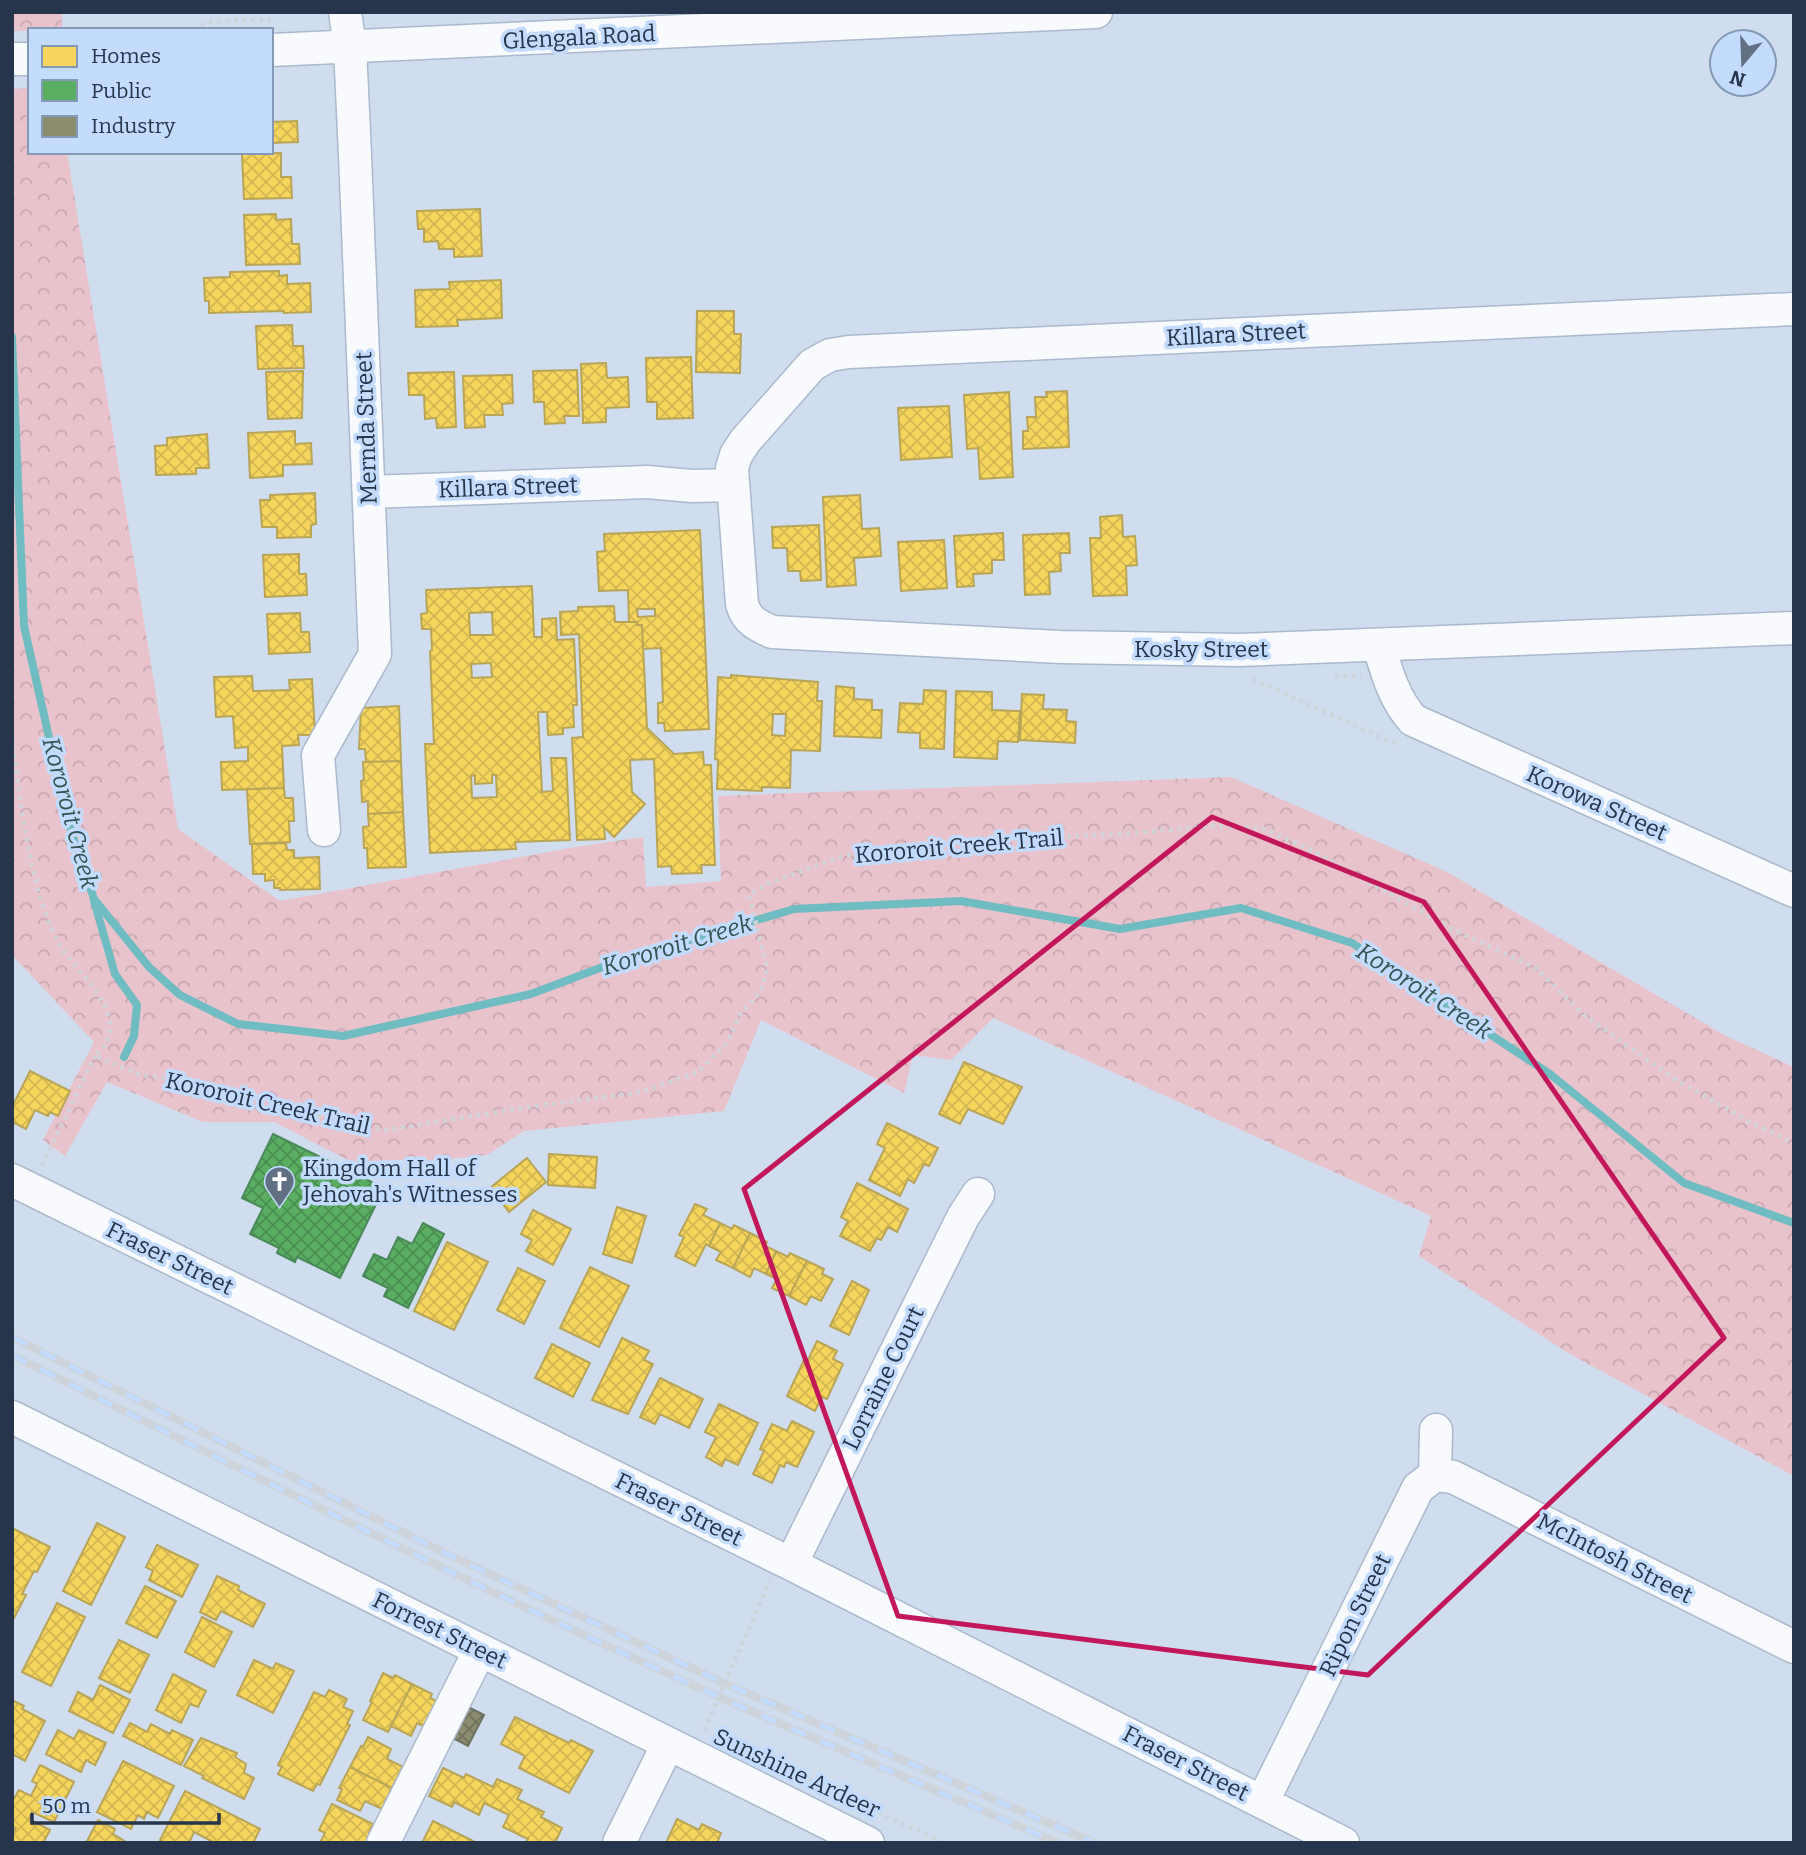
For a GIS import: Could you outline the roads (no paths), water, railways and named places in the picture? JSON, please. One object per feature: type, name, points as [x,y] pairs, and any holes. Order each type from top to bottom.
[{"type":"street","name":"Mernda Street","points":[[324,830],[318,755],[375,654],[350,47],[345,12]]},
{"type":"street","name":"Glengala Road","points":[[273,50],[1096,12]]},
{"type":"street","name":"Killara Street","points":[[369,492],[647,482],[692,486],[732,476],[736,455],[745,441],[812,365],[830,355],[849,352],[1794,309]]},
{"type":"street","name":"Kosky Street","points":[[732,476],[742,604],[746,615],[755,624],[772,632],[1116,648],[1241,650],[1794,628]]},
{"type":"street","name":"Korowa Street","points":[[1391,645],[1392,688],[1413,720],[1794,891]]},
{"type":"street","name":"Fraser Street","points":[[21,1184],[786,1561],[1343,1843]]},
{"type":"street","name":"Lorraine Court","points":[[786,1561],[963,1217],[978,1194]]},
{"type":"street","name":"Forrest Street","points":[[12,1417],[867,1843]]},
{"type":"street","points":[[1435,1475],[1436,1430]]},
{"type":"street","name":"McIntosh Street","points":[[1435,1475],[1454,1477],[1794,1647]]},
{"type":"street","name":"Ripon Street","points":[[1263,1801],[1418,1488],[1435,1475]]},
{"type":"street","points":[[383,1843],[480,1650]]},
{"type":"street","points":[[619,1843],[668,1744]]},
{"type":"waterway","name":"Kororoit Creek","points":[[12,337],[24,626],[68,822],[94,899],[149,967],[180,995],[238,1024],[343,1036],[531,994],[613,963],[794,909],[961,901],[1120,929],[1241,908],[1352,943],[1550,1074],[1684,1183],[1794,1223]]},
{"type":"waterway","points":[[94,901],[115,974],[137,1005],[134,1036],[124,1057]]},
{"type":"railway","points":[[12,1337],[447,1554],[724,1683],[1095,1843]]},
{"type":"railway","points":[[12,1355],[539,1614],[759,1715],[1058,1843]]},
{"type":"place","name":"Kingdom Hall of Jehovah's Witnesses","points":[[280,1208]]}]
